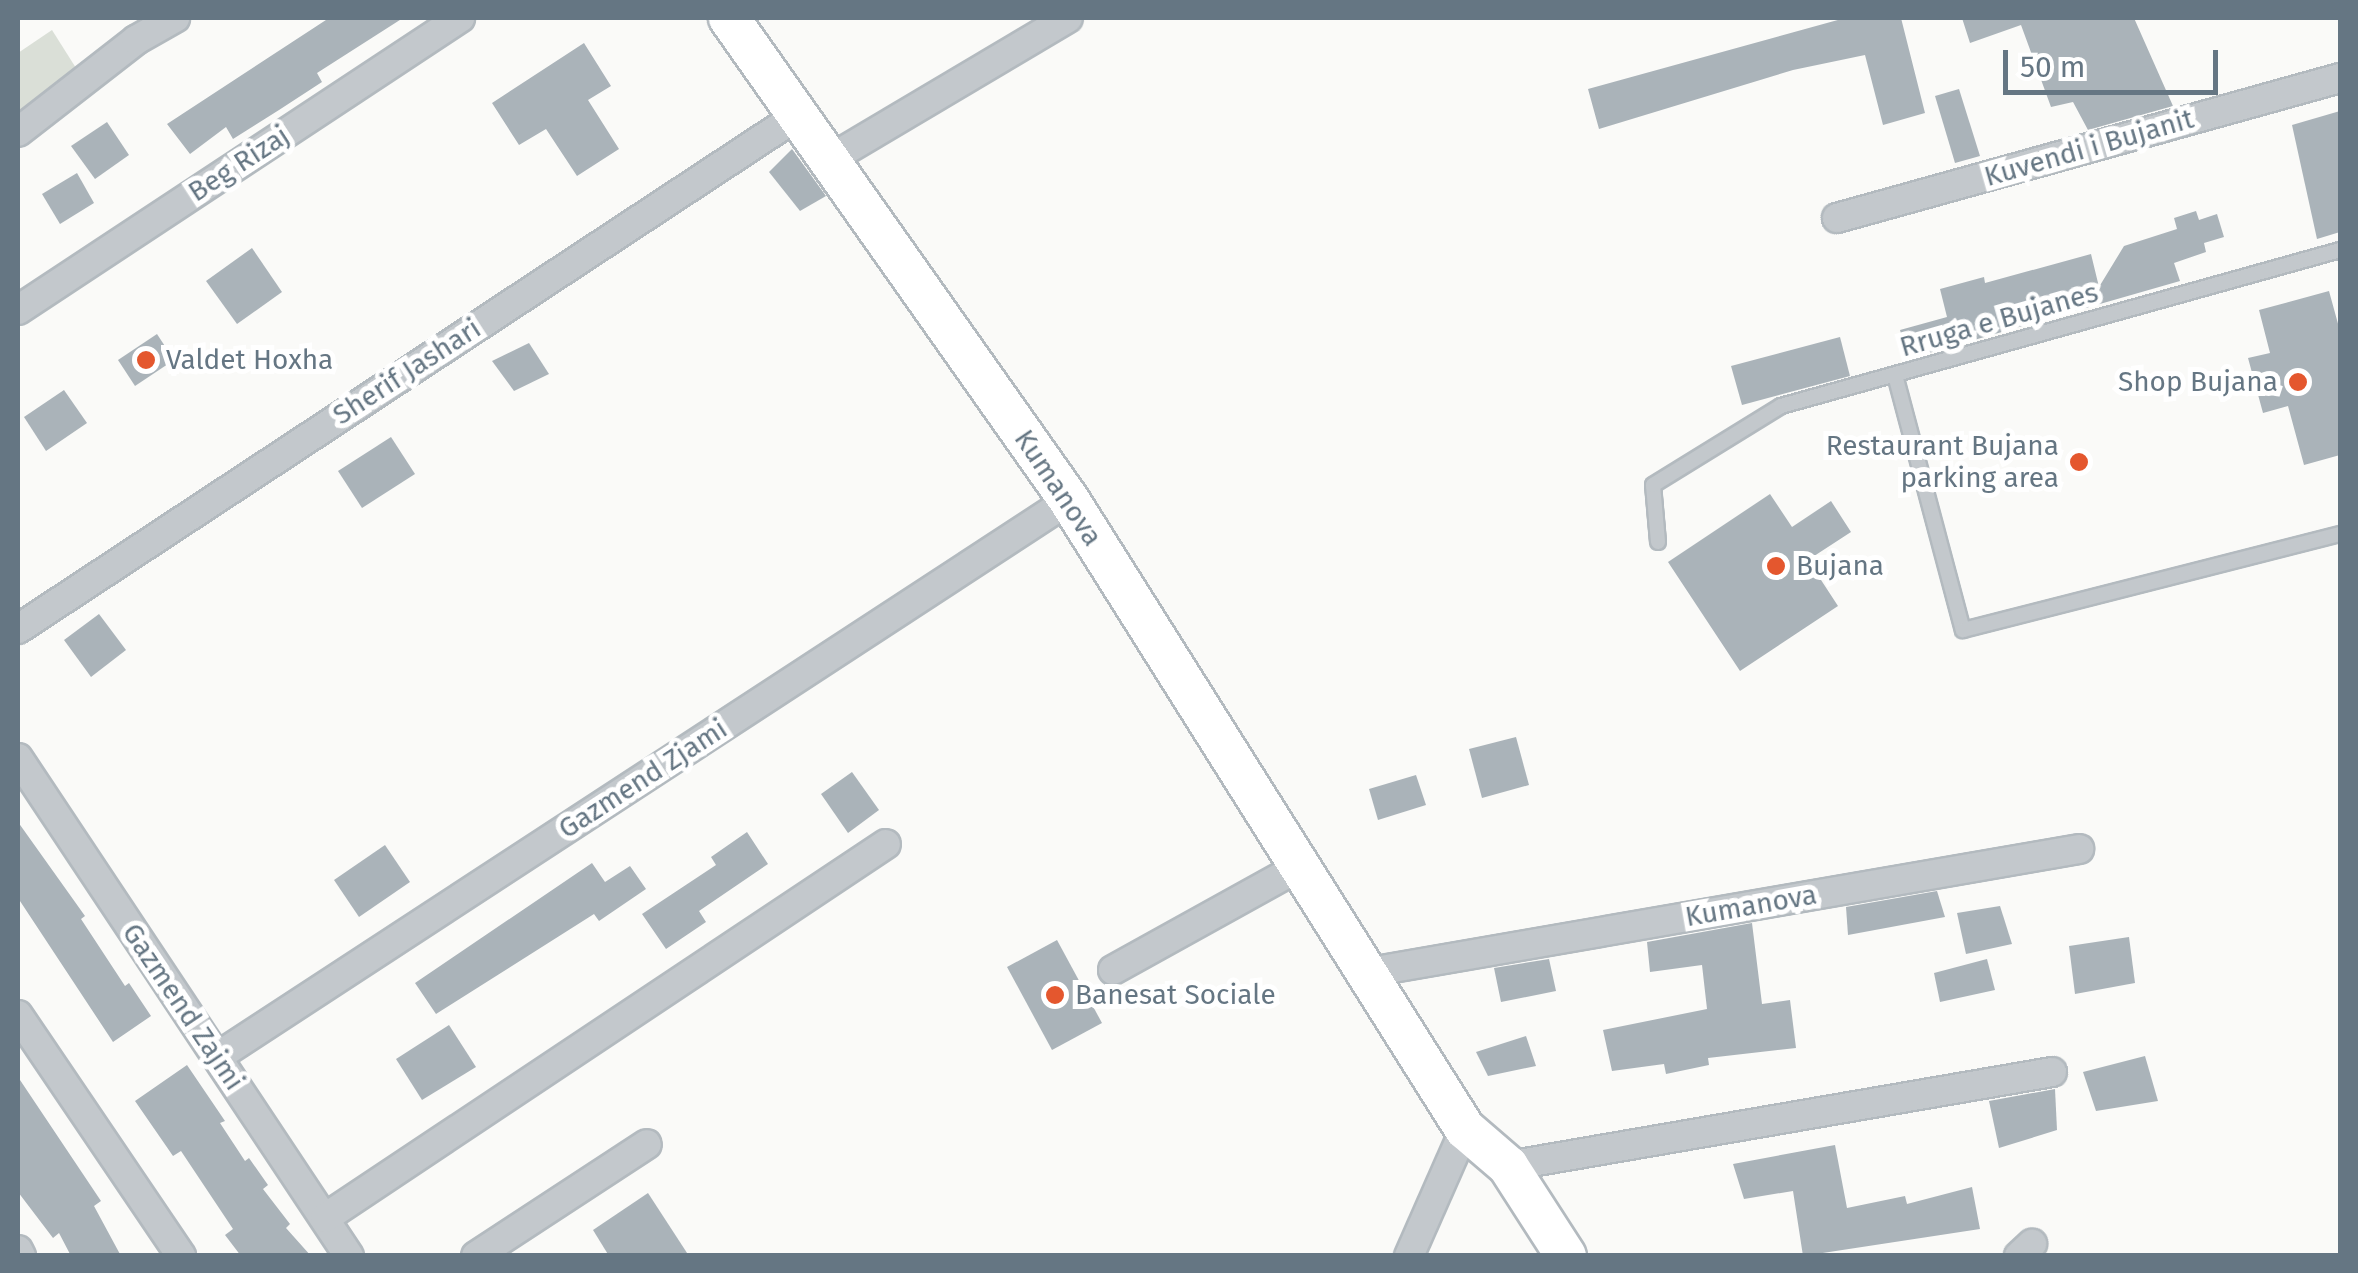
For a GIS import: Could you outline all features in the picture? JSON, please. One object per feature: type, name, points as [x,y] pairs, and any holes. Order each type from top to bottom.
[{"type":"main road","name":"Kumanova","points":[[730,18],[1070,500],[1465,1129],[1508,1166],[1566,1256]]},
{"type":"street","points":[[18,132],[136,40],[176,18]]},
{"type":"street","name":"Beg Rizaj","points":[[18,310],[460,18]]},
{"type":"street","points":[[827,160],[1068,18]]},
{"type":"street","name":"Kuvendi i Bujanit","points":[[1836,218],[2340,78]]},
{"type":"street","name":"Sherif Jashari","points":[[18,629],[796,116]]},
{"type":"street","name":"Gazmend Zjami","points":[[217,1058],[1070,500]]},
{"type":"street","name":"Gazmend Zajmi","points":[[18,758],[350,1256]]},
{"type":"street","points":[[325,1218],[886,844]]},
{"type":"street","name":"Kumanova","points":[[1364,973],[2079,849]]},
{"type":"street","points":[[1114,970],[1298,867]]},
{"type":"street","points":[[18,1015],[181,1256]]},
{"type":"street","points":[[1508,1166],[2052,1072]]},
{"type":"street","points":[[1409,1256],[1465,1129]]},
{"type":"street","points":[[476,1256],[647,1144]]},
{"type":"lane","name":"Rruga e Bujanes","points":[[2340,250],[1894,376],[1963,630],[2340,534]]},
{"type":"lane","points":[[1658,542],[1653,485],[1781,406],[1894,376]]},
{"type":"shaded area","points":[[52,30],[76,68],[18,114],[18,53]]},
{"type":"building","points":[[329,18],[403,18],[317,73],[322,82],[279,110],[233,139],[226,127],[190,154],[167,124]]},
{"type":"building","points":[[1845,18],[1901,18],[1925,113],[1883,125],[1865,55],[1793,70],[1599,129],[1588,89]]},
{"type":"building","points":[[1962,18],[2134,18],[2173,106],[2088,130],[2073,102],[2051,107],[2021,25],[1970,43]]},
{"type":"building","points":[[584,43],[611,86],[588,100],[619,149],[577,176],[546,129],[519,145],[492,103]]},
{"type":"building","points":[[1959,89],[1980,156],[1955,163],[1935,96]]},
{"type":"building","points":[[2340,111],[2340,232],[2317,239],[2292,125]]},
{"type":"building","points":[[107,122],[129,155],[95,179],[71,146]]},
{"type":"building","points":[[792,149],[826,196],[800,211],[769,172]]},
{"type":"building","points":[[77,173],[94,203],[60,224],[42,194]]},
{"type":"building","points":[[2196,211],[2199,220],[2217,214],[2224,237],[2204,243],[2206,252],[2174,263],[2180,281],[1908,359],[1900,330],[1947,317],[1940,289],[1984,277],[1985,283],[2091,254],[2099,287],[2124,246],[2177,229],[2174,218]]},
{"type":"building","points":[[252,248],[282,292],[237,324],[206,281]]},
{"type":"building","name":"Shop Bujana","points":[[2329,291],[2340,331],[2340,455],[2304,465],[2288,406],[2263,413],[2248,358],[2270,353],[2259,310]]},
{"type":"building","name":"Valdet Hoxha","points":[[157,334],[174,360],[135,386],[118,360]]},
{"type":"building","points":[[1840,337],[1850,376],[1742,405],[1731,366]]},
{"type":"building","points":[[529,343],[549,374],[514,391],[492,361]]},
{"type":"building","points":[[64,390],[87,423],[46,451],[24,417]]},
{"type":"building","points":[[391,437],[415,474],[362,508],[338,471]]},
{"type":"building","points":[[1770,494],[1792,527],[1831,501],[1851,532],[1808,560],[1838,606],[1740,671],[1668,562]]},
{"type":"building","points":[[99,614],[126,650],[91,677],[64,640]]},
{"type":"building","points":[[1516,737],[1529,785],[1482,798],[1469,749]]},
{"type":"building","points":[[852,772],[879,810],[848,833],[821,794]]},
{"type":"building","points":[[1416,775],[1426,805],[1378,820],[1369,789]]},
{"type":"building","points":[[18,822],[85,916],[81,919],[125,986],[129,983],[151,1016],[113,1042],[18,898]]},
{"type":"building","points":[[747,832],[768,864],[699,911],[706,922],[666,949],[642,914],[716,865],[711,857]]},
{"type":"building","points":[[385,845],[410,882],[359,917],[334,880]]},
{"type":"building","points":[[592,863],[605,882],[630,866],[646,889],[599,921],[594,914],[436,1014],[415,983]]},
{"type":"building","points":[[1937,891],[1945,917],[1848,935],[1846,907]]},
{"type":"building","points":[[2000,906],[2012,944],[1966,954],[1957,913]]},
{"type":"building","points":[[1752,923],[1762,1004],[1790,1000],[1796,1048],[1708,1058],[1709,1065],[1666,1074],[1664,1064],[1612,1071],[1603,1030],[1707,1009],[1702,965],[1650,972],[1647,942]]},
{"type":"building","points":[[2129,937],[2135,983],[2075,994],[2069,946]]},
{"type":"building","name":"Banesat Sociale","points":[[1057,940],[1102,1023],[1052,1050],[1007,967]]},
{"type":"building","points":[[1549,959],[1556,991],[1501,1002],[1494,968]]},
{"type":"building","points":[[1987,959],[1995,990],[1940,1002],[1934,973]]},
{"type":"building","points":[[449,1025],[476,1067],[422,1100],[396,1059]]},
{"type":"building","points":[[1526,1036],[1536,1066],[1488,1076],[1476,1052]]},
{"type":"building","points":[[2145,1056],[2158,1101],[2096,1111],[2083,1072]]},
{"type":"building","points":[[187,1065],[225,1121],[220,1123],[245,1161],[249,1158],[268,1185],[263,1189],[290,1224],[286,1228],[311,1256],[241,1256],[225,1235],[233,1229],[181,1151],[173,1156],[135,1101]]},
{"type":"building","points":[[18,1077],[101,1201],[94,1206],[121,1256],[71,1256],[59,1233],[53,1238],[18,1192]]},
{"type":"building","points":[[2055,1089],[2057,1130],[1999,1148],[1989,1101]]},
{"type":"building","points":[[1835,1145],[1847,1208],[1905,1196],[1907,1204],[1972,1187],[1980,1229],[1803,1256],[1793,1191],[1744,1199],[1733,1164]]},
{"type":"building","points":[[648,1193],[689,1256],[609,1256],[593,1230]]},
{"type":"place","name":"Valdet Hoxha","points":[[146,360]]},
{"type":"place","name":"Shop Bujana","points":[[2298,382]]},
{"type":"place","name":"Restaurant Bujana parking area","points":[[2079,462]]},
{"type":"place","name":"Bujana","points":[[1776,566]]},
{"type":"place","name":"Banesat Sociale","points":[[1055,995]]}]
